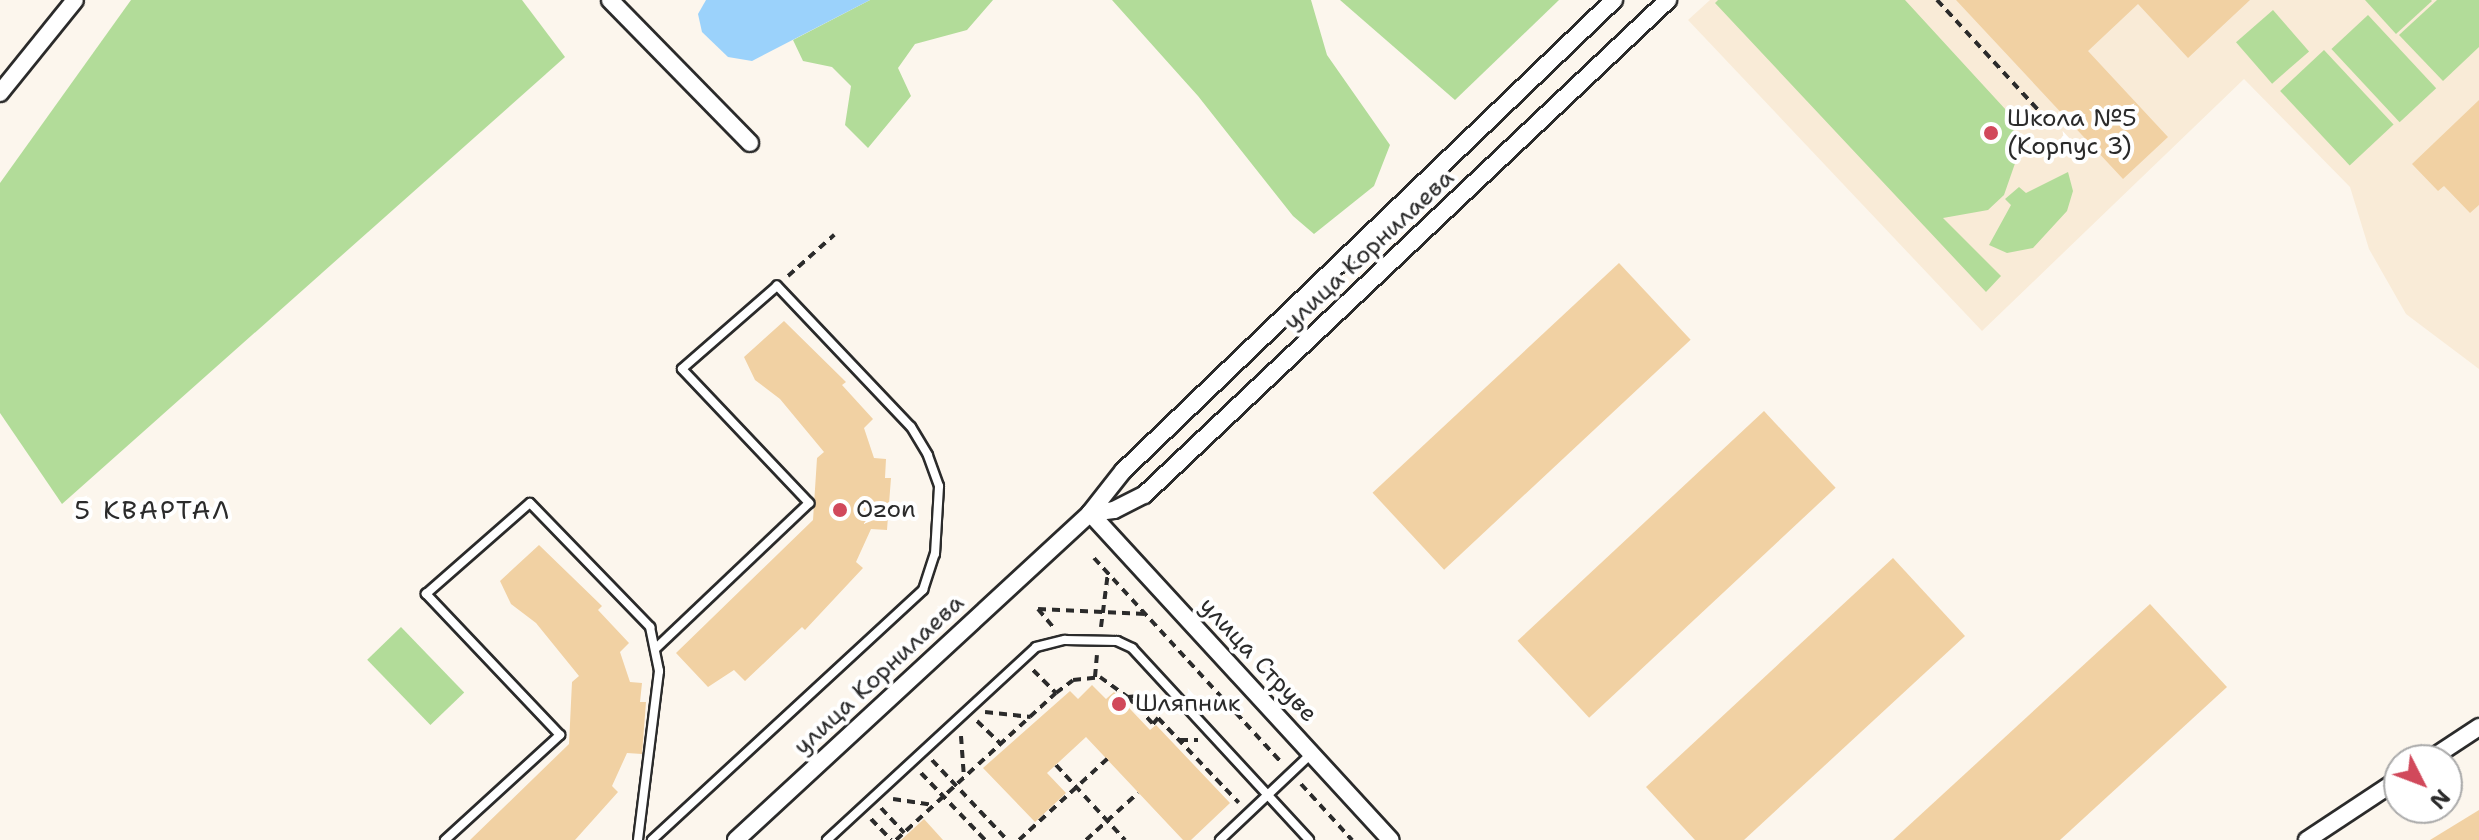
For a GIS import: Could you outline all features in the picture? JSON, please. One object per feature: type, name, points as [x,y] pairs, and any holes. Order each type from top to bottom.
[{"type":"street","points":[[0,93],[75,0]]},
{"type":"street","points":[[610,0],[750,143]]},
{"type":"street","name":"улица Корнилаева","points":[[736,840],[1090,513],[1123,471],[1614,0]]},
{"type":"street","name":"улица Корнилаева","points":[[1090,513],[1114,510],[1144,495],[1668,0]]},
{"type":"street","name":"улица Струве","points":[[1090,513],[1391,840]]},
{"type":"street","points":[[2453,744],[2479,727]]},
{"type":"street","points":[[2307,840],[2383,790]]},
{"type":"lane","points":[[652,840],[923,590],[935,554],[939,486],[928,455],[911,427],[777,286],[682,369],[809,503],[656,648]]},
{"type":"lane","points":[[445,840],[560,735],[426,594],[530,503],[650,627],[656,648],[657,700],[638,840]]},
{"type":"lane","points":[[827,840],[1036,647],[1065,640],[1125,643],[1309,840]]},
{"type":"lane","points":[[1220,840],[1312,753]]},
{"type":"path","points":[[1937,0],[2042,114]]},
{"type":"path","points":[[777,286],[834,235]]},
{"type":"path","points":[[1094,558],[1352,840]]},
{"type":"path","points":[[1065,640],[1038,609],[1146,614]]},
{"type":"path","points":[[1023,659],[1056,693]]},
{"type":"path","points":[[861,809],[894,840],[1056,693],[1073,680],[1100,677],[1128,697],[1153,724],[1158,718],[1249,813]]},
{"type":"path","points":[[1128,697],[1173,693]]},
{"type":"path","points":[[965,713],[1031,717]]},
{"type":"path","points":[[965,713],[1001,744]]},
{"type":"path","points":[[964,778],[965,713]]},
{"type":"path","points":[[924,751],[1007,840]]},
{"type":"path","points":[[1019,840],[1107,759]]},
{"type":"path","points":[[911,762],[985,840]]},
{"type":"path","points":[[1056,765],[1125,840]]},
{"type":"path","points":[[1086,840],[1138,793]]},
{"type":"path","points":[[873,798],[934,805]]},
{"type":"path","points":[[873,798],[904,833]]},
{"type":"shaded area","name":"Школа №5 (Корпус 3)","points":[[1710,0],[2479,0],[2479,369],[2406,314],[2369,249],[2350,187],[2244,79],[1982,331],[1688,20]]},
{"type":"green space","points":[[131,0],[522,0],[565,57],[62,504],[0,413],[0,183]]},
{"type":"green space","points":[[870,0],[993,0],[967,30],[915,44],[898,68],[911,96],[868,148],[845,125],[851,86],[832,67],[803,61],[793,40]]},
{"type":"green space","points":[[1112,0],[1311,0],[1327,55],[1390,145],[1374,186],[1314,234],[1293,216],[1198,96]]},
{"type":"green space","points":[[1340,0],[1559,0],[1455,100]]},
{"type":"green space","points":[[1718,0],[1905,0],[2006,110],[2020,149],[2004,195],[1988,210],[1943,218],[2001,276],[1986,292],[1715,3]]},
{"type":"green space","points":[[2365,0],[2431,0],[2432,1],[2396,34]]},
{"type":"green space","points":[[2437,0],[2479,0],[2479,47],[2443,81],[2399,35]]},
{"type":"green space","points":[[2273,10],[2309,52],[2272,84],[2236,42]]},
{"type":"green space","points":[[2368,15],[2436,88],[2400,122],[2331,49]]},
{"type":"green space","points":[[2324,50],[2394,125],[2350,166],[2280,91]]},
{"type":"green space","points":[[2068,172],[2073,191],[2067,211],[2033,248],[2007,253],[1989,245],[2011,205],[2005,199],[2019,187],[2026,193]]},
{"type":"green space","points":[[401,627],[464,692],[430,725],[367,660]]},
{"type":"water","points":[[706,0],[870,0],[752,61],[728,57],[702,32],[698,14]]},
{"type":"building","points":[[1956,0],[2250,0],[2188,58],[2138,4],[2088,51],[2168,137],[2123,179]]},
{"type":"building","points":[[2479,100],[2479,205],[2470,213],[2444,186],[2438,191],[2412,164]]},
{"type":"building","points":[[1619,263],[1691,340],[1444,570],[1373,493]]},
{"type":"building","points":[[784,321],[846,382],[842,385],[873,419],[864,428],[874,458],[886,459],[885,478],[891,478],[887,530],[871,529],[856,562],[863,568],[805,630],[802,627],[745,681],[734,670],[708,687],[676,653],[813,520],[817,458],[824,452],[780,399],[755,380],[744,357]]},
{"type":"building","points":[[1764,411],[1836,488],[1589,718],[1518,641]]},
{"type":"building","points":[[539,545],[602,606],[598,610],[629,643],[620,652],[630,682],[642,683],[640,702],[646,702],[642,754],[627,753],[612,786],[618,792],[575,840],[470,840],[569,744],[572,682],[579,676],[536,623],[511,604],[500,581]]},
{"type":"building","points":[[1893,558],[1965,636],[1744,840],[1695,840],[1646,787]]},
{"type":"building","points":[[2150,604],[2227,687],[2060,840],[1893,840]]},
{"type":"building","points":[[1092,685],[1106,699],[1114,692],[1150,730],[1156,725],[1230,803],[1191,840],[1183,840],[1086,737],[1047,773],[1066,793],[1035,822],[983,768],[1070,691],[1078,699]]},
{"type":"building","points":[[2479,810],[2479,840],[2430,840],[2456,824],[2463,824],[2463,820]]},
{"type":"building","points":[[924,819],[943,840],[901,840]]},
{"type":"place","name":"Школа №5 (Корпус 3)","points":[[1991,133]]},
{"type":"place","name":"Ozon","points":[[840,510]]},
{"type":"place","name":"Шляпник","points":[[1119,704]]},
{"type":"district","name":"5 КВАРТАЛ","points":[[153,510]]}]
